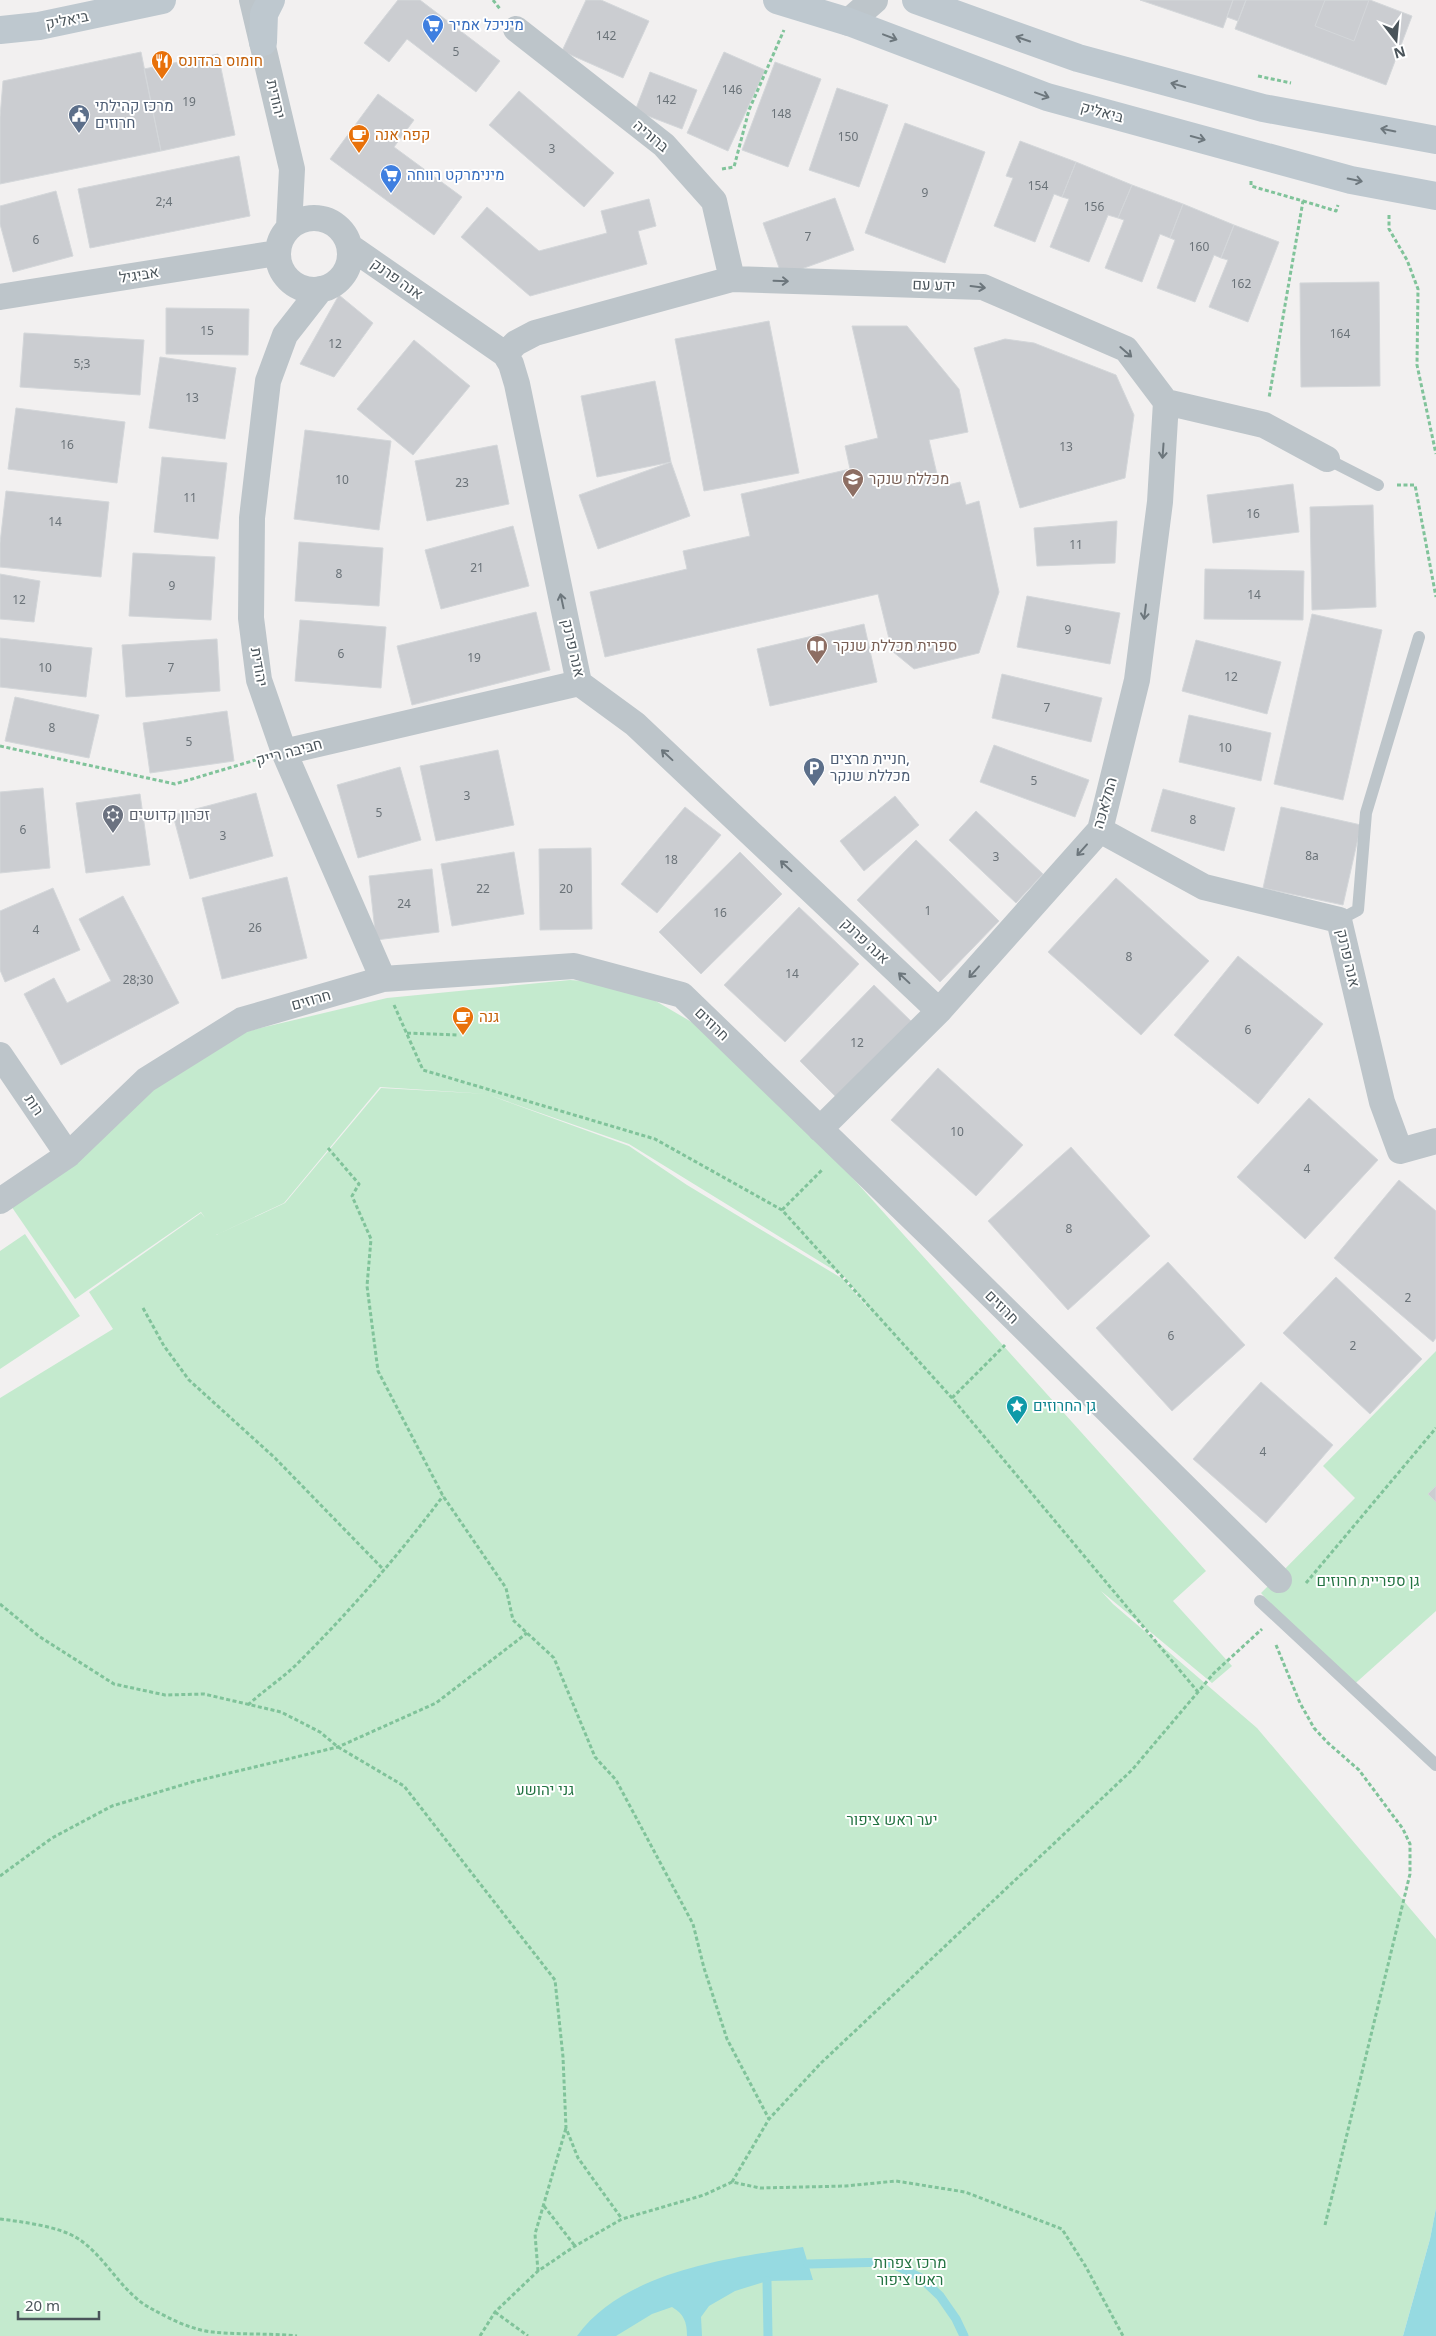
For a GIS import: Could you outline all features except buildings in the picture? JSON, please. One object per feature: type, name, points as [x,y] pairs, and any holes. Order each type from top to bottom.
[{"type":"main road","name":"ביאליק","points":[[0,30],[47,25],[162,0]]},
{"type":"main road","points":[[262,42],[264,14],[271,0]]},
{"type":"main road","name":"ביאליק","points":[[777,0],[847,11],[1047,97],[1351,180],[1436,196]]},
{"type":"main road","points":[[916,0],[1078,58],[1262,108],[1436,140]]},
{"type":"street","name":"יהודית","points":[[252,0],[292,169],[319,218]]},
{"type":"street","points":[[847,11],[874,0]]},
{"type":"street","name":"ברוריה","points":[[516,29],[664,145],[714,201],[732,279]]},
{"type":"street","name":"יהודית","points":[[289,227],[292,169]]},
{"type":"street","points":[[306,218],[319,218],[336,225],[344,234],[349,246],[348,265],[342,276],[333,284],[320,289],[301,288],[287,278],[282,271],[277,253],[283,234],[289,227],[306,218]]},
{"type":"street","name":"אנה פרנק","points":[[349,246],[505,354],[511,364],[517,384],[579,682],[635,724],[939,1011]]},
{"type":"street","name":"אביגיל","points":[[0,297],[277,253]]},
{"type":"street","name":"יהודית","points":[[285,335],[288,293],[287,278]]},
{"type":"street","name":"ידע עם","points":[[505,354],[516,343],[535,333],[732,279],[983,287],[1126,349],[1166,402]]},
{"type":"street","name":"יהודית","points":[[320,289],[285,335],[268,380],[252,518],[251,609],[259,680],[284,752],[383,979]]},
{"type":"street","points":[[1166,402],[1264,425],[1327,459]]},
{"type":"street","name":"המלאכה","points":[[820,1129],[939,1011],[1100,830],[1136,680],[1160,502],[1166,402]]},
{"type":"street","name":"חביבה רייק","points":[[284,752],[579,682]]},
{"type":"street","name":"אנה פרנק","points":[[1100,830],[1204,887],[1339,920],[1382,1102],[1400,1151],[1436,1141]]},
{"type":"street","name":"חרוזים","points":[[0,1201],[68,1155],[146,1080],[242,1020],[383,979],[574,966],[682,995],[1023,1327],[1279,1580]]},
{"type":"street","name":"רות","points":[[0,1054],[68,1155]]},
{"type":"lane","points":[[1327,459],[1378,485]]},
{"type":"lane","points":[[1339,920],[1358,910],[1366,813],[1419,636]]},
{"type":"lane","points":[[1260,1601],[1272,1620],[1436,1765]]},
{"type":"path","points":[[690,174],[734,168],[749,110],[776,46]]},
{"type":"path","points":[[1251,178],[1252,186],[1336,211]]},
{"type":"path","points":[[1264,425],[1303,201]]},
{"type":"path","points":[[1389,229],[1407,260],[1418,289],[1417,365],[1436,454]]},
{"type":"path","points":[[1378,485],[1415,485],[1436,597]]},
{"type":"path","name":"חביבה רייק","points":[[0,746],[175,784],[284,752]]},
{"type":"path","points":[[383,979],[423,1070],[655,1139],[782,1210],[952,1398],[1198,1692]]},
{"type":"path","points":[[407,1032],[458,1035]]},
{"type":"path","points":[[328,1148],[359,1184],[352,1196],[371,1239],[366,1286],[378,1371],[443,1496],[506,1588],[513,1620],[554,1658],[595,1757],[616,1780],[692,1924],[727,2039],[769,2119]]},
{"type":"path","points":[[782,1210],[842,1150]]},
{"type":"path","points":[[143,1308],[164,1346],[189,1380],[275,1458],[384,1570]]},
{"type":"path","points":[[952,1398],[1023,1327]]},
{"type":"path","points":[[1305,1584],[1436,1428]]},
{"type":"path","points":[[248,1705],[297,1664],[414,1536],[443,1496]]},
{"type":"path","points":[[0,1604],[40,1637],[114,1684],[165,1695],[204,1694],[281,1712],[320,1732],[338,1747],[404,1786],[555,1980],[564,2057],[566,2128],[535,2234],[538,2271]]},
{"type":"path","points":[[732,2182],[745,2156],[769,2119],[821,2063],[1132,1770],[1214,1673],[1272,1620],[1300,1703],[1314,1728],[1372,1785],[1403,1829],[1411,1851],[1410,1874],[1325,2225]]},
{"type":"path","points":[[0,1876],[52,1838],[112,1806],[192,1782],[338,1747],[436,1703],[527,1633]]},
{"type":"path","points":[[566,2128],[578,2158],[622,2220]]},
{"type":"path","points":[[480,2336],[495,2312],[538,2271],[576,2246],[622,2220],[704,2195],[732,2182],[760,2188],[846,2186],[896,2181],[965,2192],[1062,2230],[1086,2267],[1122,2336]]},
{"type":"path","points":[[544,2205],[576,2246]]},
{"type":"path","points":[[0,2219],[37,2224],[78,2238],[136,2298],[150,2309],[181,2323],[211,2332],[296,2336]]},
{"type":"path","points":[[495,2312],[528,2336]]},
{"type":"green space","name":"גני יהושע","points":[[570,980],[597,982],[654,1000],[695,1024],[814,1135],[1206,1571],[1173,1601],[1232,1666],[1212,1683],[1101,1591],[1113,1604],[1257,1728],[1436,1939],[1436,2208],[1430,2239],[1403,2336],[0,2336],[0,1398],[113,1329],[89,1292],[201,1213],[205,1218],[201,1212],[75,1299],[9,1203],[155,1084],[244,1032],[387,998]],"holes":[[[380,1087],[488,1094],[381,1088],[285,1203],[216,1235],[284,1203]],[[489,1095],[629,1144],[845,1277],[872,1313],[843,1279],[687,1185],[629,1146]]]},
{"type":"green space","points":[[25,1234],[80,1316],[0,1369],[0,1251]]},
{"type":"green space","name":"גן ספריית חרוזים","points":[[1436,1351],[1436,1611],[1349,1689],[1261,1593],[1355,1498],[1323,1466]]},
{"type":"water","points":[[1436,2208],[1436,2336],[1403,2336],[1430,2239]]},
{"type":"water","points":[[803,2247],[813,2280],[767,2281],[735,2291],[709,2306],[701,2317],[702,2336],[687,2336],[684,2319],[672,2307],[652,2314],[616,2336],[577,2336],[597,2314],[622,2296],[650,2282],[680,2271],[711,2263]]},
{"type":"waterway","points":[[808,2264],[889,2262],[921,2278],[940,2296],[956,2319],[964,2336]]},
{"type":"waterway","points":[[767,2281],[768,2336]]},
{"type":"place","name":"מיניכל אמיר","points":[[433,44]]},
{"type":"place","name":"חומוס בהדונס","points":[[162,80]]},
{"type":"place","name":"מרכז קהילתי חרוזים","points":[[79,134]]},
{"type":"place","name":"קפה אנה","points":[[359,154]]},
{"type":"place","name":"מינימרקט רווחה","points":[[391,194]]},
{"type":"place","name":"מכללת שנקר","points":[[853,498]]},
{"type":"place","name":"ספרית מכללת שנקר","points":[[817,665]]},
{"type":"place","name":"חניית מרצים, מכללת שנקר","points":[[814,787]]},
{"type":"place","name":"זכרון קדושים","points":[[113,834]]},
{"type":"place","name":"גנה","points":[[463,1036]]},
{"type":"place","name":"גן החרוזים","points":[[1017,1425]]},
{"type":"park label","name":"יער ראש ציפור","points":[[892,1820]]},
{"type":"park label","name":"מרכז צפרות ראש ציפור","points":[[910,2272]]}]
